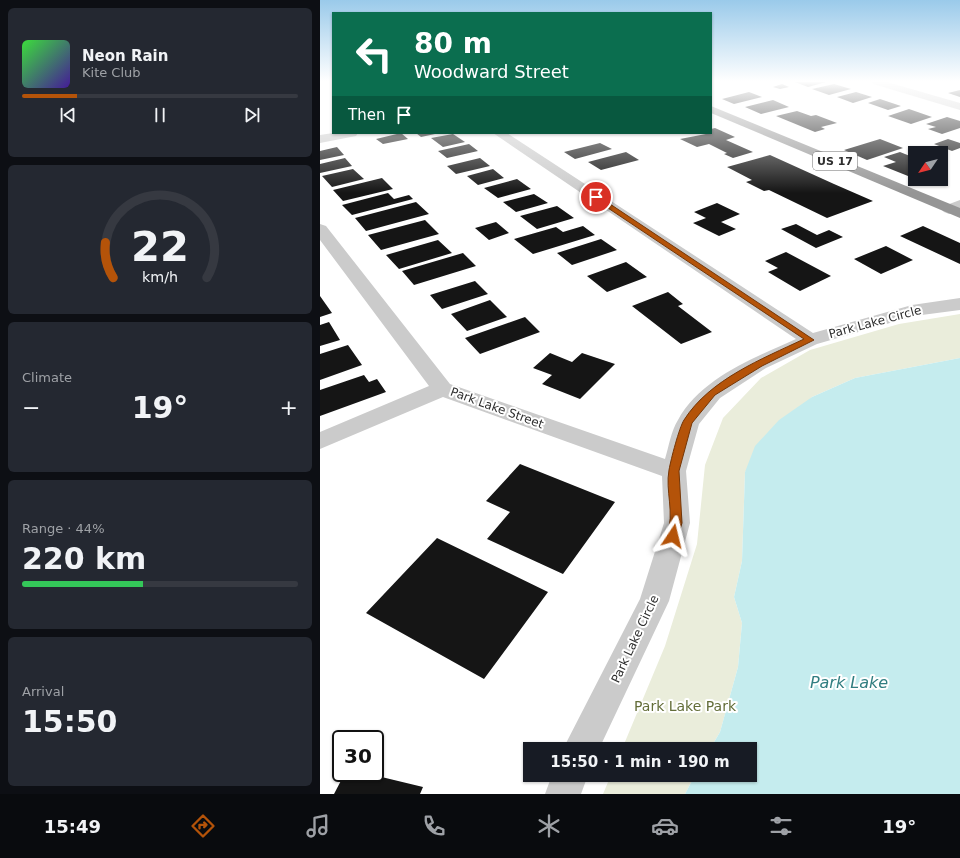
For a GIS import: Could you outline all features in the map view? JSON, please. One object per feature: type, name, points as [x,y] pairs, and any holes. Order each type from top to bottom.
[{"type":"highway","name":"US 17","points":[[736,119],[956,209]]},
{"type":"street","points":[[320,139],[347,134]]},
{"type":"street","points":[[501,134],[810,340]]},
{"type":"street","name":"Park Lake Street","points":[[322,233],[442,389],[674,471]]},
{"type":"street","name":"Park Lake Circle","points":[[584,742],[654,601],[677,523],[674,471],[688,422],[712,393],[759,364],[810,340],[912,311],[960,304]]},
{"type":"street","points":[[320,441],[442,389]]},
{"type":"street","points":[[563,794],[567,782]]},
{"type":"green space","name":"Park Lake Park","points":[[960,314],[960,358],[855,378],[812,397],[745,472],[742,561],[734,597],[742,623],[738,667],[720,732],[714,742],[625,742],[665,646],[697,544],[705,465],[723,418],[761,378],[810,350],[899,324]]},
{"type":"green space","points":[[608,782],[691,782],[685,794],[603,794]]},
{"type":"water","name":"Park Lake","points":[[960,358],[960,794],[685,794],[691,782],[757,782],[757,742],[714,742],[720,732],[738,667],[742,623],[734,597],[742,561],[745,472],[755,446],[779,420],[812,397],[855,378]]},
{"type":"building","points":[[783,119],[827,119],[837,123],[821,127],[825,129],[815,132]]},
{"type":"building","points":[[897,119],[926,119],[911,124]]},
{"type":"building","points":[[941,119],[954,119],[960,121],[960,128],[942,134],[928,129],[936,127],[926,124]]},
{"type":"building","points":[[715,128],[735,137],[726,140],[753,152],[733,158],[724,154],[727,153],[709,144],[697,147],[680,139],[712,134],[712,129]]},
{"type":"building","points":[[402,134],[408,139],[383,144],[376,139]]},
{"type":"building","points":[[417,134],[435,134],[421,137]]},
{"type":"building","points":[[453,134],[465,142],[443,147],[431,138]]},
{"type":"building","points":[[880,139],[903,148],[867,160],[844,150]]},
{"type":"building","points":[[948,139],[960,143],[960,148],[952,151],[948,149],[948,146],[939,146],[934,144]]},
{"type":"building","points":[[600,143],[612,149],[575,159],[564,152]]},
{"type":"building","points":[[469,144],[478,151],[447,158],[438,151]]},
{"type":"building","points":[[337,147],[344,155],[320,160],[320,151]]},
{"type":"building","points":[[626,152],[639,160],[601,170],[588,162]]},
{"type":"building","points":[[900,152],[908,155],[908,176],[883,166],[896,162],[884,157]]},
{"type":"building","points":[[770,155],[873,201],[827,218],[769,190],[764,191],[746,182],[752,180],[727,167]]},
{"type":"building","points":[[345,158],[352,166],[320,173],[320,164]]},
{"type":"building","points":[[480,158],[490,166],[456,174],[447,166]]},
{"type":"building","points":[[353,169],[364,179],[332,187],[322,176]]},
{"type":"building","points":[[493,169],[504,178],[478,185],[467,176]]},
{"type":"building","points":[[382,178],[393,189],[343,201],[333,190]]},
{"type":"building","points":[[517,179],[531,189],[498,198],[484,188]]},
{"type":"building","points":[[388,193],[394,199],[409,195],[413,199],[352,215],[342,205]]},
{"type":"building","points":[[534,194],[548,203],[516,212],[503,202]]},
{"type":"building","points":[[416,202],[429,214],[366,231],[355,218]]},
{"type":"building","points":[[717,203],[740,214],[721,222],[736,229],[719,236],[693,223],[706,218],[694,212]]},
{"type":"building","points":[[557,206],[574,218],[537,229],[520,216]]},
{"type":"building","points":[[425,220],[439,234],[381,250],[368,235]]},
{"type":"building","points":[[496,222],[509,233],[489,240],[475,228]]},
{"type":"building","points":[[796,224],[817,235],[829,230],[843,237],[816,248],[781,229]]},
{"type":"building","points":[[583,226],[595,235],[533,254],[514,239],[556,227],[563,232]]},
{"type":"building","points":[[923,226],[960,243],[960,264],[900,236]]},
{"type":"building","points":[[601,239],[617,250],[572,265],[557,253]]},
{"type":"building","points":[[438,240],[452,253],[399,269],[386,255]]},
{"type":"building","points":[[886,246],[913,260],[881,274],[854,259]]},
{"type":"building","points":[[786,252],[831,276],[800,291],[768,272],[778,268],[765,261]]},
{"type":"building","points":[[463,253],[476,266],[414,285],[402,271]]},
{"type":"building","points":[[626,262],[647,277],[607,292],[587,276]]},
{"type":"building","points":[[475,281],[488,294],[442,309],[430,295]]},
{"type":"building","points":[[668,292],[683,304],[678,306],[712,332],[681,344],[632,306]]},
{"type":"building","points":[[320,296],[332,313],[320,317]]},
{"type":"building","points":[[490,300],[507,317],[467,331],[451,314]]},
{"type":"building","points":[[525,317],[540,332],[480,354],[465,338]]},
{"type":"building","points":[[329,322],[340,340],[320,346],[320,325]]},
{"type":"building","points":[[348,345],[362,365],[320,380],[320,354]]},
{"type":"building","points":[[550,353],[572,362],[582,353],[615,364],[580,399],[542,384],[552,375],[533,368]]},
{"type":"building","points":[[364,375],[369,382],[377,379],[386,392],[320,416],[320,390]]},
{"type":"building","points":[[520,464],[615,502],[563,574],[487,539],[510,512],[486,501]]},
{"type":"building","points":[[437,538],[548,592],[484,679],[366,613]]},
{"type":"building","points":[[384,778],[423,787],[420,794],[334,794],[340,782],[384,782]]},
{"type":"route","points":[[596,197],[810,340],[759,364],[712,393],[688,422],[674,471],[677,523],[673,536]]}]
